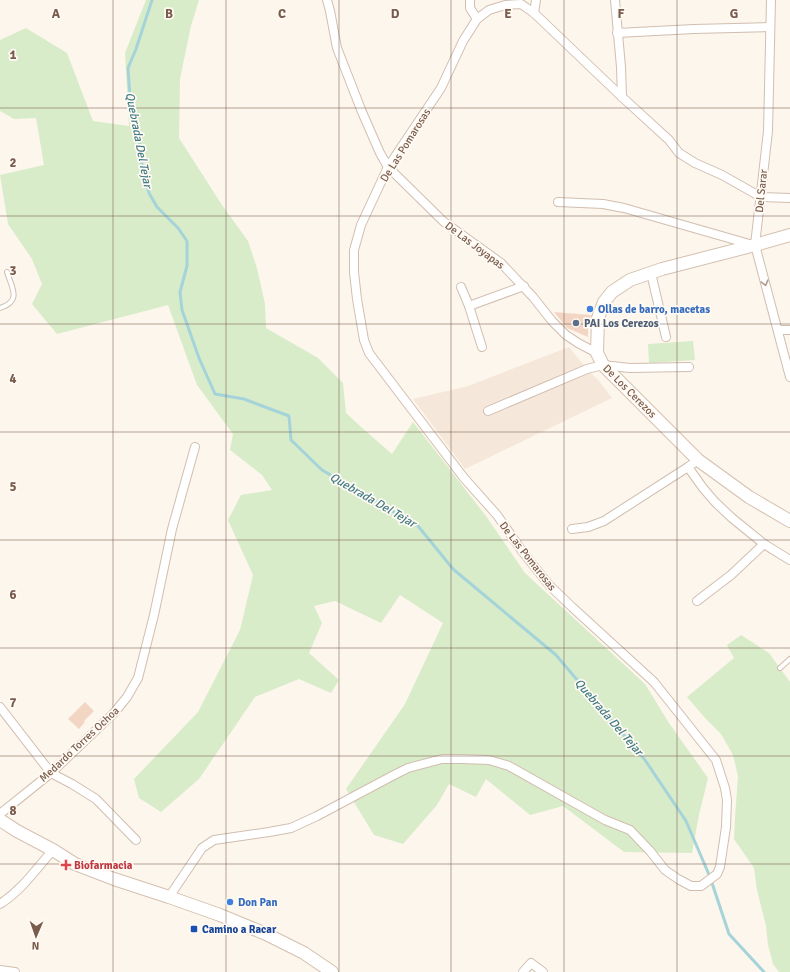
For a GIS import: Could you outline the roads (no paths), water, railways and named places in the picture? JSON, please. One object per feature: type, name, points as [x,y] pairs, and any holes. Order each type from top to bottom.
[{"type":"street","points":[[328,0],[337,48],[362,112],[388,167]]},
{"type":"street","points":[[470,0],[470,8],[477,19]]},
{"type":"street","points":[[534,13],[536,0]]},
{"type":"street","points":[[615,0],[621,67],[622,98]]},
{"type":"street","name":"Del Sarar","points":[[771,0],[768,131],[755,245],[790,377]]},
{"type":"street","name":"De Las Pomarosas","points":[[169,897],[202,848],[214,840],[291,828],[408,768],[442,759],[489,760],[509,766],[605,820],[630,830],[650,851],[665,870],[691,886],[701,886],[717,874],[720,867],[728,800],[716,760],[654,682],[549,585],[522,551],[497,515],[464,478],[369,353],[364,340],[357,299],[354,272],[354,250],[361,225],[388,167],[441,88],[463,42],[477,19],[489,10],[505,5],[521,4],[534,13],[622,98],[669,140],[679,153],[695,163],[722,175],[761,197]]},
{"type":"street","points":[[617,33],[694,29],[770,28]]},
{"type":"street","name":"De Las Joyapas","points":[[388,167],[444,222],[501,263],[524,286],[566,335],[597,353]]},
{"type":"street","points":[[761,197],[790,198]]},
{"type":"street","points":[[558,202],[603,204],[624,208],[755,245]]},
{"type":"street","name":"De Los Cerezos","points":[[790,235],[662,269],[630,280],[612,292],[604,302],[598,318],[597,353],[603,365],[698,460],[749,497],[790,521]]},
{"type":"street","points":[[651,273],[666,337]]},
{"type":"street","points":[[469,306],[524,286]]},
{"type":"street","points":[[461,287],[469,306],[482,347]]},
{"type":"street","points":[[778,330],[790,330]]},
{"type":"street","points":[[488,411],[587,368],[603,365],[630,368],[689,367]]},
{"type":"street","name":"Medardo Torres Ochoa","points":[[0,814],[51,773],[114,713],[127,697],[138,678],[154,615],[172,529],[195,447]]},
{"type":"street","points":[[572,529],[588,527],[604,521],[698,460]]},
{"type":"street","points":[[688,467],[715,502],[732,518],[764,544],[790,560]]},
{"type":"street","points":[[697,601],[731,575],[764,544]]},
{"type":"street","points":[[0,707],[3,718],[51,773],[96,799],[136,840]]},
{"type":"street","points":[[0,820],[75,864],[114,879],[220,915],[266,934],[304,953],[332,972]]},
{"type":"street","points":[[0,904],[32,876],[52,850]]},
{"type":"street","points":[[523,972],[530,963],[532,963],[543,972]]},
{"type":"street","points":[[0,970],[15,972]]},
{"type":"lane","points":[[0,308],[12,302],[14,295],[7,272]]},
{"type":"lane","points":[[780,668],[790,659]]},
{"type":"waterway","name":"Quebrada Del Tejar","points":[[152,0],[136,49],[128,68],[130,97],[137,119],[142,165],[149,193],[157,207],[178,228],[187,241],[187,266],[180,292],[182,310],[199,358],[215,394],[244,399],[289,416],[291,440],[322,470],[418,526],[453,569],[556,655],[645,760],[686,821],[710,877],[729,934],[764,972]]},
{"type":"place","name":"Ollas de barro, macetas","points":[[590,309]]},
{"type":"place","name":"PAI Los Cerezos","points":[[576,323]]},
{"type":"place","name":"Biofarmacia","points":[[66,865]]},
{"type":"place","name":"Don Pan","points":[[230,902]]},
{"type":"place","name":"Camino a Racar","points":[[194,929]]}]
